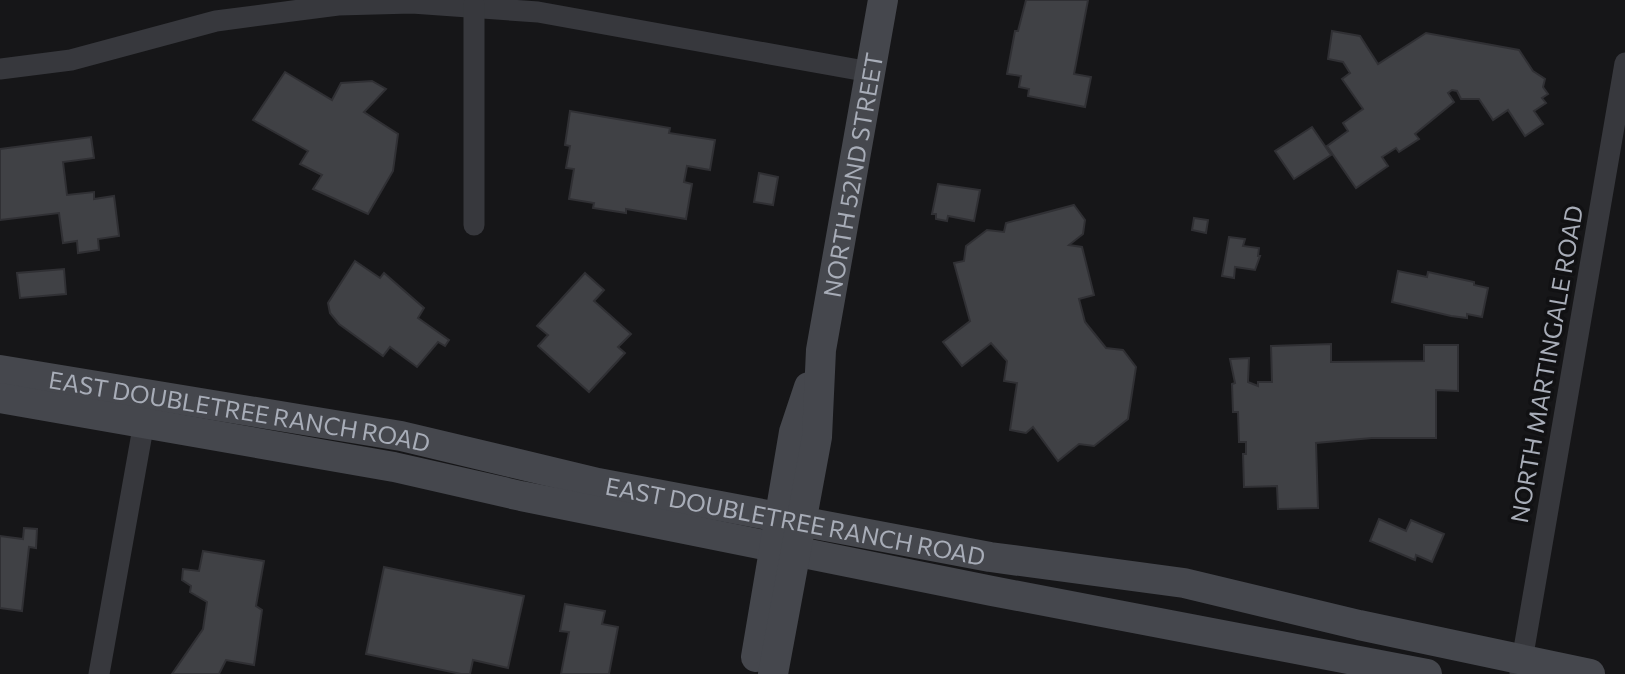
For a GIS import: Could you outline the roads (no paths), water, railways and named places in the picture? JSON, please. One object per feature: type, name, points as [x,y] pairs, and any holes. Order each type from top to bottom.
[{"type":"main road","name":"NORTH 52ND STREET","points":[[753,674],[790,517],[817,437],[821,350],[883,0]]},
{"type":"main road","name":"EAST DOUBLETREE RANCH ROAD","points":[[9,386],[149,394],[401,436],[598,482],[990,557],[1184,583],[1521,667],[1590,674]]},
{"type":"main road","name":"EAST DOUBLETREE RANCH ROAD","points":[[9,386],[143,425],[394,467],[521,496],[1106,614],[1198,628],[1426,674]]},
{"type":"main road","points":[[394,467],[401,436]]},
{"type":"main road","name":"NORTH 52ND STREET","points":[[773,674],[784,548]]},
{"type":"main road","points":[[1106,614],[1115,574]]},
{"type":"street","points":[[0,69],[71,60],[214,10],[338,5],[474,5],[538,12],[870,72]]},
{"type":"street","points":[[474,5],[474,225]]},
{"type":"street","name":"NORTH MARTINGALE ROAD","points":[[1521,667],[1625,63]]},
{"type":"street","points":[[99,674],[149,394]]}]
